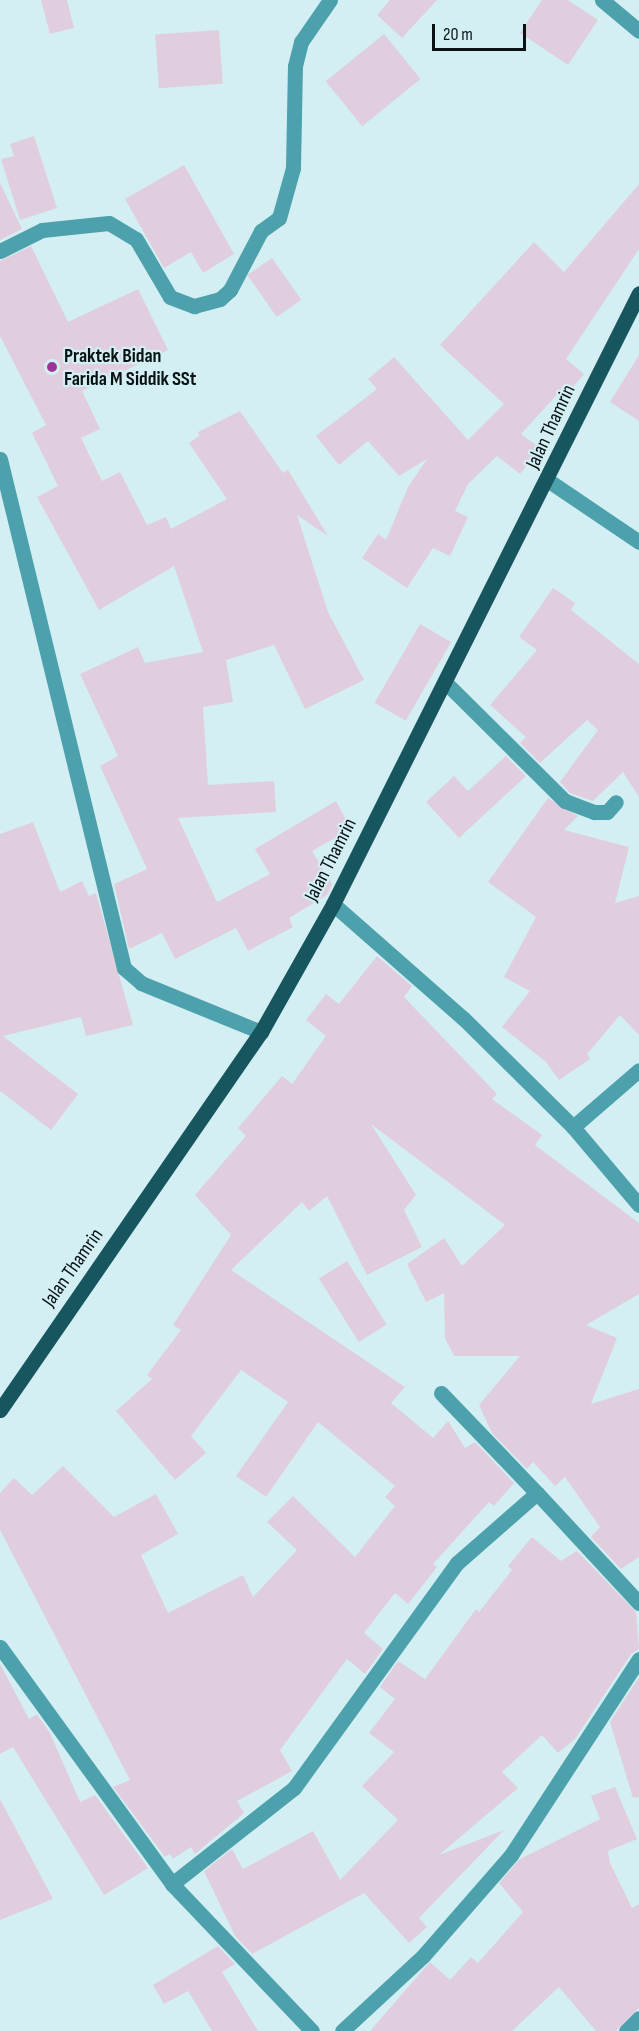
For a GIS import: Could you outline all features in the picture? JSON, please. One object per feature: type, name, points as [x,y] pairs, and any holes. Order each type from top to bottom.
[{"type":"main road","name":"Jalan Thamrin","points":[[0,1410],[261,1032],[333,904],[549,481],[639,293]]},
{"type":"street","points":[[0,250],[42,230],[109,223],[136,239],[170,297],[194,306],[220,300],[230,290],[261,231],[279,218],[293,168],[295,66],[301,42],[330,0]]},
{"type":"street","points":[[602,0],[639,31]]},
{"type":"street","points":[[0,459],[124,968],[141,983],[261,1032]]},
{"type":"street","points":[[549,481],[639,542]]},
{"type":"street","points":[[445,682],[565,801],[594,812],[607,812],[616,802]]},
{"type":"street","points":[[333,904],[464,1019],[573,1127],[639,1205]]},
{"type":"street","points":[[573,1127],[639,1070]]},
{"type":"street","points":[[441,1393],[639,1603]]},
{"type":"street","points":[[172,1884],[294,1788],[457,1563],[537,1493]]},
{"type":"street","points":[[0,1647],[172,1884],[312,2031]]},
{"type":"street","points":[[342,2031],[423,1956],[511,1855],[639,1659]]},
{"type":"street","points":[[626,2031],[639,2018]]},
{"type":"building","points":[[41,0],[67,0],[74,28],[50,34]]},
{"type":"building","points":[[390,0],[437,0],[402,38],[377,15]]},
{"type":"building","points":[[542,0],[568,0],[598,20],[568,65],[520,33]]},
{"type":"building","points":[[219,30],[223,84],[159,88],[155,34]]},
{"type":"building","points":[[384,34],[421,79],[362,126],[326,81]]},
{"type":"building","points":[[34,136],[57,208],[20,220],[1,159],[14,156],[10,144]]},
{"type":"building","points":[[184,165],[234,254],[203,273],[191,252],[164,268],[125,199]]},
{"type":"building","points":[[0,183],[22,229],[0,240]]},
{"type":"building","points":[[639,184],[639,249],[566,359],[584,374],[568,393],[563,388],[521,434],[540,448],[520,474],[497,456],[468,484],[455,511],[468,517],[450,556],[433,548],[407,588],[362,558],[378,534],[386,540],[408,487],[427,459],[399,476],[368,441],[339,465],[316,436],[377,389],[368,379],[394,357],[468,440],[504,404],[440,345],[534,242],[564,272]]},
{"type":"building","points":[[31,246],[68,322],[138,289],[168,350],[82,391],[100,429],[81,438],[102,481],[120,472],[147,525],[166,517],[171,529],[227,499],[189,443],[199,436],[198,432],[240,411],[283,473],[288,470],[328,536],[297,515],[328,612],[364,680],[305,709],[274,645],[226,660],[233,702],[203,707],[208,785],[274,781],[276,812],[178,818],[217,902],[270,874],[255,849],[336,801],[351,829],[312,851],[332,884],[327,895],[289,918],[293,927],[248,951],[236,928],[175,959],[162,933],[129,949],[114,884],[147,869],[100,766],[118,756],[80,674],[138,647],[145,663],[203,652],[174,566],[99,610],[37,497],[58,486],[32,433],[46,425],[0,336],[0,261]]},
{"type":"building","points":[[272,258],[301,300],[277,317],[247,275]]},
{"type":"building","points":[[639,355],[639,421],[610,402]]},
{"type":"building","points":[[553,588],[575,603],[571,610],[639,664],[639,797],[623,772],[593,801],[570,793],[560,782],[598,730],[587,720],[540,763],[520,743],[526,737],[490,705],[537,650],[519,637]]},
{"type":"building","points":[[420,624],[451,642],[406,721],[374,703]]},
{"type":"building","points":[[506,756],[526,776],[459,838],[426,802],[454,776],[468,791]]},
{"type":"building","points":[[548,798],[578,816],[564,830],[629,847],[615,903],[639,896],[639,1035],[620,1015],[587,1054],[590,1059],[559,1080],[546,1062],[502,1027],[530,991],[504,977],[536,917],[488,882]]},
{"type":"building","points":[[33,822],[60,892],[82,881],[89,896],[96,893],[133,1025],[86,1036],[81,1017],[3,1036],[78,1094],[51,1130],[0,1091],[0,834]]},
{"type":"building","points":[[377,956],[412,986],[404,997],[497,1094],[492,1099],[542,1135],[535,1145],[639,1223],[639,1294],[586,1325],[617,1338],[591,1404],[639,1389],[639,1557],[621,1569],[591,1537],[600,1527],[565,1477],[555,1486],[533,1462],[527,1469],[492,1433],[479,1405],[520,1356],[454,1356],[445,1338],[444,1293],[426,1302],[407,1264],[444,1238],[462,1266],[505,1225],[371,1124],[416,1195],[404,1210],[422,1247],[367,1275],[327,1196],[309,1211],[302,1202],[231,1270],[405,1387],[391,1403],[433,1438],[448,1421],[465,1448],[475,1442],[514,1483],[494,1506],[489,1502],[433,1564],[437,1567],[408,1604],[395,1593],[364,1633],[383,1649],[365,1674],[347,1659],[280,1750],[292,1771],[237,1801],[244,1813],[195,1854],[191,1847],[173,1859],[170,1854],[165,1857],[113,1787],[130,1780],[0,1530],[0,1493],[14,1478],[32,1495],[63,1466],[114,1517],[156,1494],[178,1534],[141,1555],[168,1613],[243,1575],[253,1597],[297,1550],[267,1522],[293,1496],[355,1557],[395,1506],[385,1497],[395,1486],[318,1422],[266,1497],[236,1476],[288,1402],[241,1370],[191,1436],[206,1453],[175,1480],[116,1411],[152,1379],[147,1375],[181,1330],[173,1325],[231,1235],[195,1195],[246,1136],[238,1128],[282,1076],[292,1084],[326,1036],[306,1020],[326,994],[339,1004]]},
{"type":"building","points":[[347,1261],[387,1325],[359,1342],[319,1278]]},
{"type":"building","points":[[532,1537],[561,1561],[577,1551],[636,1612],[639,1649],[631,1654],[575,1739],[558,1753],[542,1735],[502,1772],[518,1788],[439,1855],[504,1830],[419,1918],[427,1927],[409,1943],[364,1893],[252,1954],[235,1936],[204,1871],[232,1849],[243,1869],[313,1831],[340,1880],[398,1820],[362,1786],[394,1752],[369,1733],[395,1699],[380,1687],[398,1661],[425,1679],[476,1609],[479,1612],[512,1570],[508,1566]]},
{"type":"building","points":[[0,1664],[29,1719],[37,1714],[50,1733],[80,1802],[95,1795],[148,1868],[104,1895],[13,1747],[0,1754]]},
{"type":"building","points":[[639,1677],[639,1797],[633,1798],[610,1722]]},
{"type":"building","points":[[615,1787],[637,1839],[608,1851],[610,1863],[632,1908],[639,1904],[639,2008],[616,2031],[596,2031],[559,1987],[512,2031],[370,2031],[430,1962],[450,1980],[471,1957],[478,1963],[523,1912],[499,1883],[520,1859],[600,1819],[591,1796]]},
{"type":"building","points":[[0,1799],[53,1899],[0,1920]]},
{"type":"building","points":[[218,1946],[235,1964],[222,1972],[258,2031],[212,2031],[188,1991],[164,2004],[153,1985]]},
{"type":"place","name":"Praktek Bidan Farida M Siddik SSt","points":[[52,367]]}]
